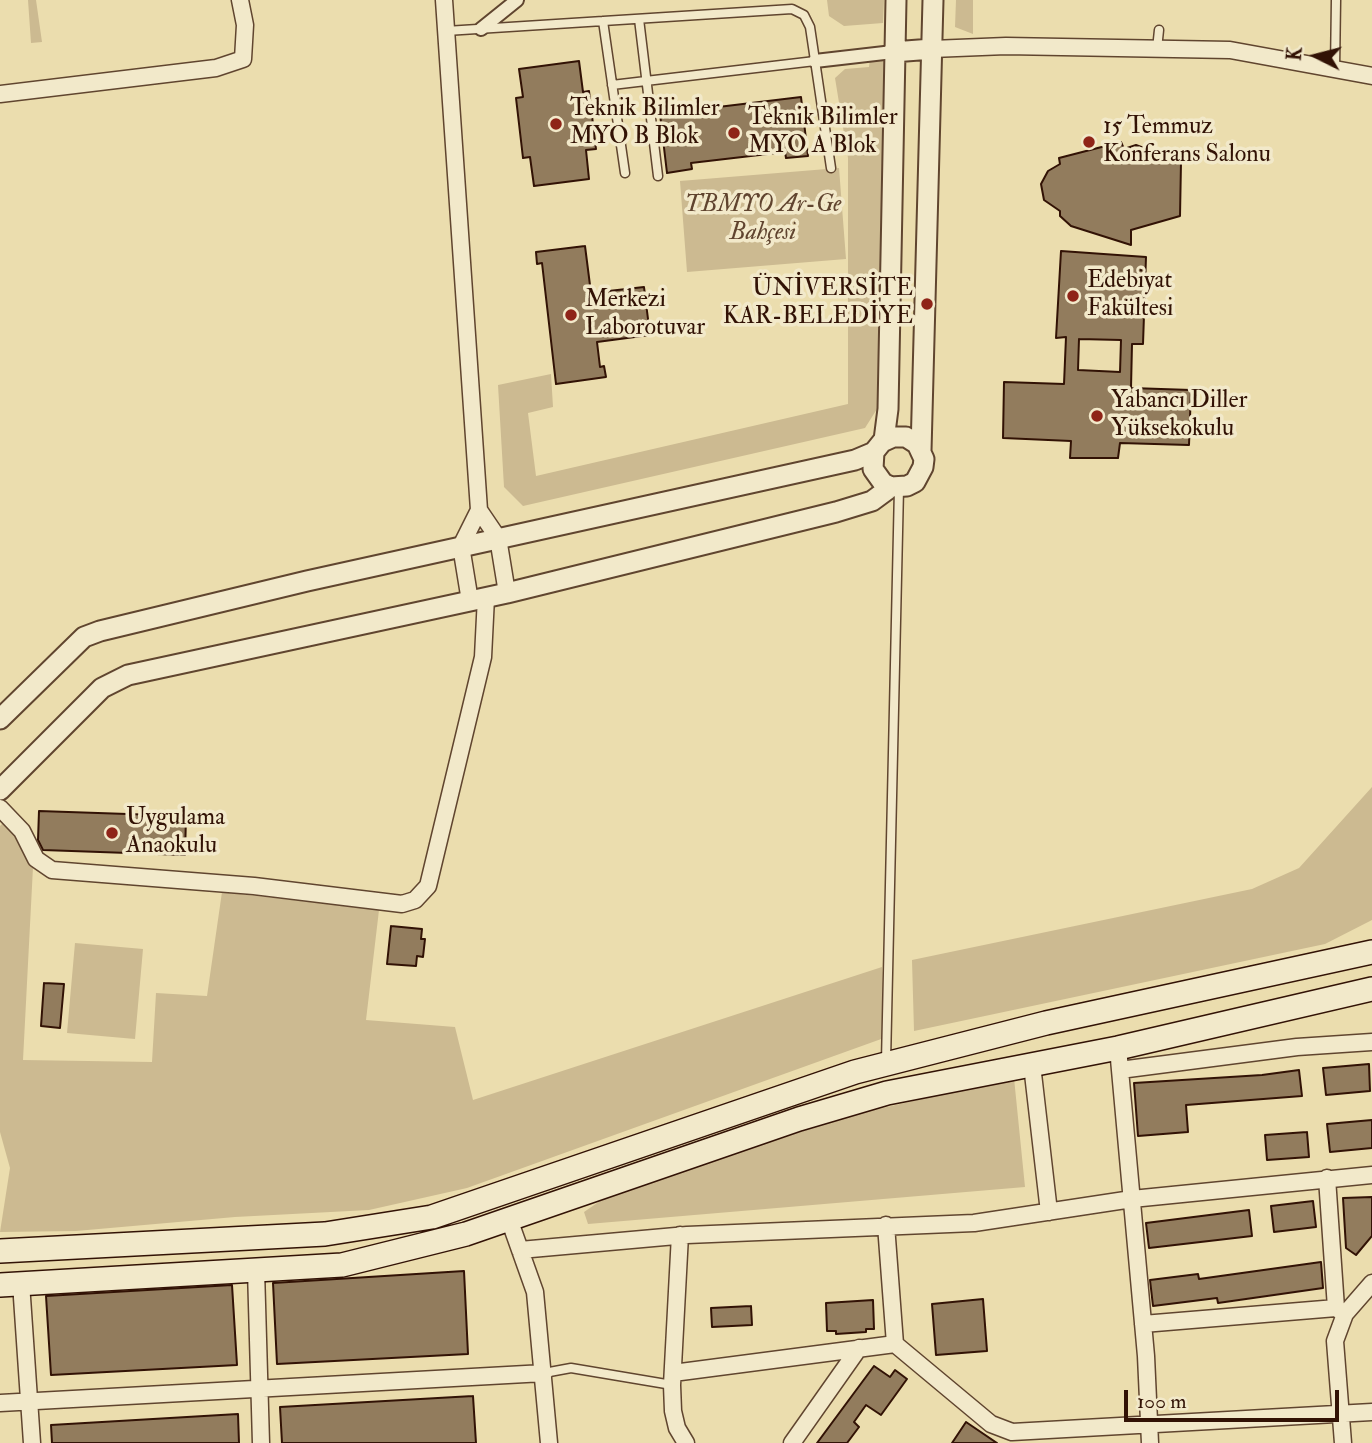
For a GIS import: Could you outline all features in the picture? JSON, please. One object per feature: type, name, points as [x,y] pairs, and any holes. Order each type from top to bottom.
[{"type":"main road","points":[[1319,966],[1372,937]]},
{"type":"main road","points":[[0,1251],[325,1234],[432,1217],[886,1064],[1046,1023],[1372,953]]},
{"type":"main road","points":[[10,1284],[342,1265],[466,1234],[887,1093],[1032,1065],[1119,1059],[1372,989]]},
{"type":"street","points":[[0,94],[216,68],[243,59],[245,26],[240,0]]},
{"type":"street","points":[[444,0],[479,510],[461,547],[478,599],[483,657],[428,886],[415,900],[402,904],[254,886],[52,870],[36,859],[0,794],[102,688],[122,677],[478,599],[507,593],[836,512],[872,501],[895,487],[915,482],[923,467],[921,451],[933,0]]},
{"type":"street","points":[[481,29],[517,0]]},
{"type":"street","points":[[895,487],[877,477],[872,461],[879,446],[888,409],[896,0]]},
{"type":"street","points":[[815,61],[932,49],[1006,46],[1157,48],[1230,50],[1372,76]]},
{"type":"street","points":[[0,719],[84,637],[100,631],[498,538],[770,480],[906,437],[921,451]]},
{"type":"street","points":[[479,510],[498,538],[507,593]]},
{"type":"street","points":[[1150,1443],[1143,1324],[1119,1059],[1372,1042]]},
{"type":"street","points":[[1032,1065],[1049,1212]]},
{"type":"street","points":[[520,1250],[680,1235],[974,1223],[1132,1199],[1372,1175]]},
{"type":"street","points":[[1327,1178],[1341,1311],[1335,1341],[1343,1443]]},
{"type":"street","points":[[509,1219],[535,1292],[549,1443]]},
{"type":"street","points":[[886,1225],[895,1344],[1008,1437],[1372,1412]]},
{"type":"street","points":[[680,1235],[672,1379],[675,1420],[686,1443]]},
{"type":"street","points":[[256,1270],[261,1443]]},
{"type":"street","points":[[1143,1324],[1341,1311],[1372,1283]]},
{"type":"street","points":[[10,1284],[30,1401],[32,1443]]},
{"type":"street","points":[[672,1379],[895,1344]]},
{"type":"street","points":[[792,1443],[859,1348]]},
{"type":"street","points":[[0,1403],[544,1373]]},
{"type":"lane","points":[[1335,69],[1336,0]]},
{"type":"lane","points":[[446,32],[792,9],[804,15],[810,27],[831,168]]},
{"type":"lane","points":[[639,19],[658,176]]},
{"type":"lane","points":[[603,21],[625,173]]},
{"type":"lane","points":[[1157,48],[1159,30]]},
{"type":"lane","points":[[612,85],[815,61]]},
{"type":"lane","points":[[886,1064],[895,487]]},
{"type":"lane","points":[[544,1373],[571,1368],[672,1379]]},
{"type":"green space","points":[[28,0],[36,0],[42,42],[31,43]]},
{"type":"green space","points":[[827,0],[884,0],[883,23],[844,26],[829,16]]},
{"type":"green space","points":[[956,0],[973,0],[973,34],[955,27]]},
{"type":"green space","points":[[870,58],[884,58],[877,409],[865,428],[523,506],[504,487],[498,385],[551,374],[553,407],[528,413],[536,476],[848,404],[848,158],[835,78],[845,69],[869,67]]},
{"type":"green space","name":"TBMYO Ar-Ge Bahçesi","points":[[839,168],[846,259],[687,272],[680,181]]},
{"type":"green space","points":[[1372,787],[1372,920],[1325,944],[914,1031],[912,960],[1252,889],[1299,868]]},
{"type":"green space","points":[[4,822],[19,834],[33,867],[23,1060],[152,1062],[156,993],[207,996],[222,892],[379,910],[366,1020],[455,1027],[473,1100],[882,967],[884,1038],[467,1188],[369,1210],[235,1217],[76,1231],[0,1232],[10,1168],[0,1132],[0,826]]},
{"type":"green space","points":[[75,943],[143,949],[135,1039],[67,1033]]},
{"type":"green space","points":[[1014,1078],[1025,1187],[588,1224],[584,1212],[600,1201],[663,1177],[852,1115]]},
{"type":"building","name":"Teknik Bilimler MYO B Blok","points":[[579,61],[583,92],[589,91],[596,149],[586,150],[589,179],[534,186],[530,157],[523,158],[516,98],[523,97],[519,69]]},
{"type":"building","name":"Teknik Bilimler MYO A Blok","points":[[801,97],[808,156],[786,158],[785,152],[691,163],[692,169],[667,173],[660,114]]},
{"type":"building","points":[[1121,142],[1124,149],[1136,145],[1181,162],[1180,216],[1131,230],[1131,245],[1071,226],[1060,216],[1060,211],[1044,200],[1041,184],[1048,171],[1060,164],[1059,158]]},
{"type":"building","name":"Merkezi Laborotuvar","points":[[585,246],[591,293],[644,287],[650,335],[597,342],[600,367],[604,366],[606,377],[556,384],[542,263],[537,264],[536,252]]},
{"type":"building","name":"Edebiyat Fakültesi","points":[[1061,251],[1146,257],[1143,344],[1132,344],[1131,388],[1191,390],[1189,445],[1120,443],[1118,458],[1070,458],[1071,441],[1003,438],[1004,382],[1064,384],[1066,337],[1056,338]],"holes":[[[1079,339],[1121,340],[1120,372],[1078,370]]]},
{"type":"building","name":"Uygulama Anaokulu","points":[[39,811],[186,816],[185,855],[43,850],[38,840]]},
{"type":"building","points":[[391,926],[422,929],[421,939],[425,939],[423,957],[417,956],[416,966],[387,964]]},
{"type":"building","points":[[44,983],[64,984],[60,1028],[41,1026]]},
{"type":"building","points":[[1369,1064],[1370,1091],[1326,1095],[1323,1068]]},
{"type":"building","points":[[1299,1070],[1302,1096],[1186,1105],[1188,1132],[1138,1136],[1134,1083]]},
{"type":"building","points":[[1372,1120],[1372,1148],[1330,1152],[1327,1124]]},
{"type":"building","points":[[1307,1132],[1309,1157],[1267,1160],[1265,1135]]},
{"type":"building","points":[[1372,1197],[1372,1236],[1356,1255],[1346,1248],[1343,1198]]},
{"type":"building","points":[[1313,1201],[1316,1227],[1274,1232],[1271,1206]]},
{"type":"building","points":[[1249,1210],[1252,1236],[1149,1248],[1146,1223]]},
{"type":"building","points":[[1321,1262],[1323,1288],[1218,1303],[1217,1298],[1153,1306],[1150,1280],[1198,1274],[1199,1279]]},
{"type":"building","points":[[464,1271],[468,1354],[277,1364],[273,1283]]},
{"type":"building","points":[[232,1285],[237,1365],[51,1375],[46,1296]]},
{"type":"building","points":[[983,1299],[987,1351],[936,1355],[932,1304]]},
{"type":"building","points":[[873,1300],[874,1329],[836,1334],[836,1331],[827,1331],[826,1303]]},
{"type":"building","points":[[751,1306],[752,1325],[712,1327],[711,1308]]},
{"type":"building","points":[[874,1366],[890,1377],[895,1370],[907,1379],[881,1415],[866,1405],[854,1422],[859,1427],[847,1443],[817,1443]]},
{"type":"building","points":[[473,1396],[476,1443],[282,1443],[280,1407]]},
{"type":"building","points":[[238,1414],[239,1443],[52,1443],[51,1425]]},
{"type":"building","points":[[966,1422],[997,1443],[952,1443]]},
{"type":"place","name":"Teknik Bilimler MYO B Blok","points":[[556,124]]},
{"type":"place","name":"Teknik Bilimler MYO A Blok","points":[[734,133]]},
{"type":"place","name":"15 Temmuz Konferans Salonu","points":[[1089,142]]},
{"type":"place","name":"Edebiyat Fakültesi","points":[[1073,296]]},
{"type":"place","name":"ÜNİVERSİTE KAR-BELEDİYE","points":[[927,304]]},
{"type":"place","name":"Merkezi Laborotuvar","points":[[571,315]]},
{"type":"place","name":"Yabancı Diller Yüksekokulu","points":[[1097,416]]},
{"type":"place","name":"Uygulama Anaokulu","points":[[112,833]]}]
